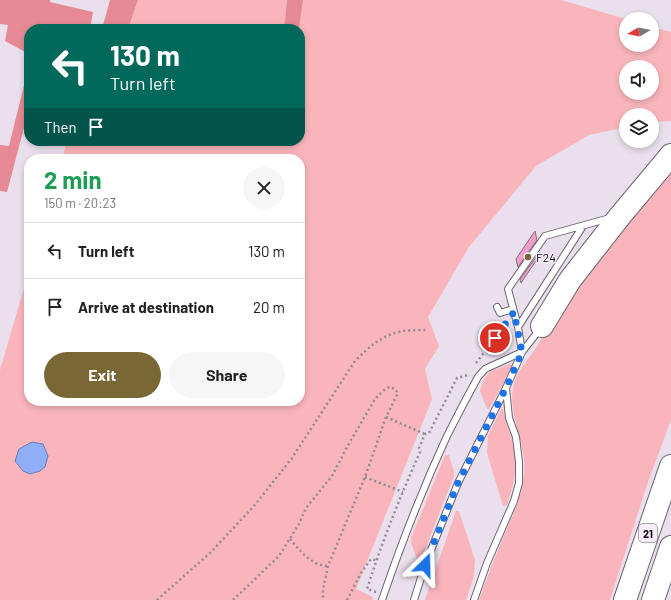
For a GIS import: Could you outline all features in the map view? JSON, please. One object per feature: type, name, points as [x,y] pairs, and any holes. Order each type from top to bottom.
[{"type":"highway","points":[[542,326],[570,280],[620,216],[671,155]]},
{"type":"highway","name":"21","points":[[625,600],[671,466]]},
{"type":"highway","name":"21","points":[[653,600],[671,547]]},
{"type":"lane","points":[[522,352],[518,327],[508,289],[546,236],[620,216]]},
{"type":"lane","points":[[518,327],[583,226]]},
{"type":"lane","points":[[497,307],[500,313],[513,311]]},
{"type":"lane","points":[[414,600],[425,565],[458,483],[506,388],[522,352],[542,326]]},
{"type":"lane","points":[[383,597],[402,542],[424,489],[448,436],[478,377],[485,369],[522,352]]},
{"type":"lane","points":[[474,600],[487,563],[514,501],[519,483],[519,462],[516,437],[509,418],[506,388]]},
{"type":"path","points":[[476,363],[513,311]]},
{"type":"path","points":[[158,600],[211,552],[254,506],[292,458],[355,361],[368,348],[386,336],[404,331],[427,330]]},
{"type":"path","points":[[466,376],[471,369]]},
{"type":"path","points":[[383,597],[367,589],[376,560],[402,492],[420,452],[419,448],[425,434],[429,433],[457,378],[482,372]]},
{"type":"path","points":[[233,600],[279,556],[299,524],[306,508],[332,476],[375,399],[383,390],[389,387],[395,389],[398,394],[386,417],[365,477],[328,566],[323,590],[323,600]]},
{"type":"path","points":[[386,417],[425,434]]},
{"type":"path","points":[[365,477],[402,492]]},
{"type":"path","points":[[290,539],[310,559],[318,564],[328,566]]},
{"type":"path","points":[[347,600],[361,573],[371,560],[376,560]]},
{"type":"shaded area","points":[[0,0],[50,0],[50,2],[93,12],[91,24],[24,24],[24,51],[5,41],[8,25],[0,24]]},
{"type":"shaded area","points":[[110,0],[138,0],[130,24],[103,24]]},
{"type":"shaded area","points":[[138,0],[287,0],[285,24],[130,24]]},
{"type":"shaded area","points":[[287,0],[303,0],[300,24],[285,24]]},
{"type":"shaded area","points":[[303,0],[561,0],[619,17],[619,52],[659,52],[659,29],[671,32],[671,121],[659,122],[659,108],[619,108],[619,129],[589,135],[536,166],[469,247],[428,317],[439,346],[425,369],[432,399],[356,589],[373,597],[372,600],[0,600],[0,370],[24,288],[24,406],[305,406],[305,154],[63,154],[66,146],[305,146],[305,24],[300,24]]},
{"type":"shaded area","points":[[24,85],[24,128],[7,192],[0,191],[0,145],[9,146]]},
{"type":"shaded area","points":[[671,163],[671,420],[647,485],[610,600],[479,600],[516,508],[523,483],[523,451],[512,404],[512,392],[517,376],[537,346],[545,329]]},
{"type":"shaded area","points":[[510,364],[513,366],[489,409],[487,409],[480,391],[483,381],[491,371]]},
{"type":"shaded area","points":[[501,409],[503,409],[515,455],[514,477],[511,491],[507,505],[503,506],[487,453],[488,436]]},
{"type":"shaded area","points":[[445,455],[449,455],[454,476],[420,562],[418,562],[411,543],[411,538]]},
{"type":"shaded area","points":[[456,511],[459,511],[475,560],[474,576],[466,600],[425,600]]},
{"type":"water","points":[[32,442],[43,444],[48,456],[45,467],[40,471],[30,474],[23,471],[15,461],[19,449]]},
{"type":"building","points":[[535,231],[537,240],[518,267],[516,259]]},
{"type":"building","points":[[540,252],[540,255],[521,283],[520,279]]},
{"type":"place","name":"F24","points":[[528,257]]},
{"type":"route","points":[[425,565],[458,483],[506,388],[522,352],[514,312],[495,338]]}]
